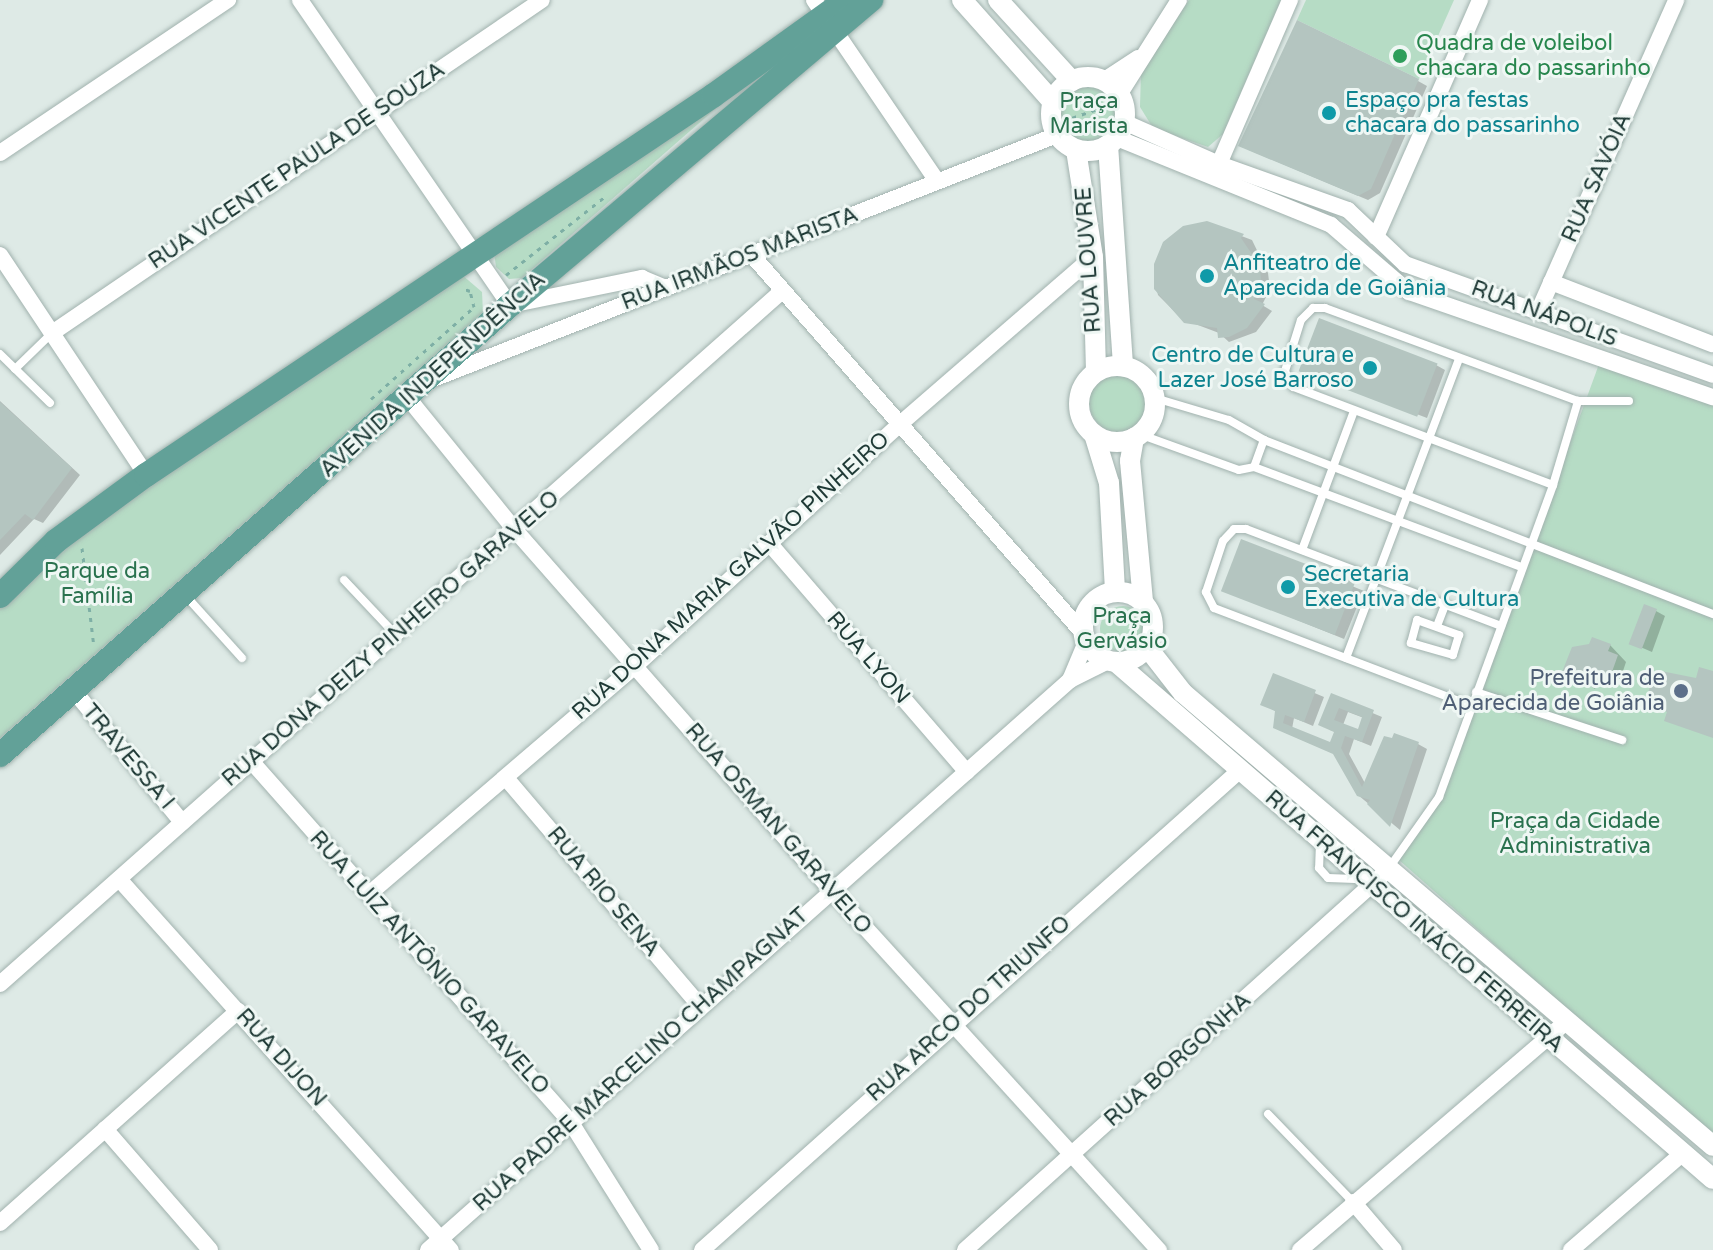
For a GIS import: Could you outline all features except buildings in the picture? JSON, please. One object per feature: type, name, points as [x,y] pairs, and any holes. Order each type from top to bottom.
[{"type":"main road","name":"AVENIDA INDEPENDÊNCIA","points":[[0,596],[76,525],[146,475],[846,0]]},
{"type":"main road","name":"AVENIDA INDEPENDÊNCIA","points":[[0,755],[510,305],[825,16],[871,0]]},
{"type":"street","points":[[0,153],[228,0]]},
{"type":"street","points":[[300,0],[472,255],[510,305],[642,278],[666,288]]},
{"type":"street","name":"RUA VICENTE PAULA DE SOUZA","points":[[52,333],[542,0]]},
{"type":"street","points":[[962,0],[1053,102],[1057,135],[1076,150],[1116,135],[1219,164],[1290,0]]},
{"type":"street","points":[[998,0],[1072,81],[1103,81],[1143,55]]},
{"type":"street","points":[[1116,135],[1119,95],[1179,0]]},
{"type":"street","points":[[1376,237],[1480,0]]},
{"type":"street","name":"RUA SAVÓIA","points":[[1538,312],[1676,0]]},
{"type":"street","points":[[825,16],[937,181]]},
{"type":"street","points":[[1053,102],[1072,81]]},
{"type":"street","points":[[1103,81],[1119,95]]},
{"type":"street","name":"RUA IRMÃOS MARISTA","points":[[415,390],[1057,135]]},
{"type":"street","points":[[1116,135],[1331,225],[1409,292],[1713,397]]},
{"type":"street","name":"RUA LOUVRE","points":[[1116,135],[1123,366]]},
{"type":"street","name":"RUA LOUVRE","points":[[1076,150],[1093,257],[1096,372]]},
{"type":"street","name":"RUA NÁPOLIS","points":[[1219,164],[1348,210],[1405,264],[1707,373]]},
{"type":"street","points":[[751,254],[1084,637],[1112,662],[1147,647],[1153,619],[1143,602],[1130,461],[1136,436],[1152,418],[1155,398],[1144,377],[1123,366],[1096,372],[1084,385],[1079,402],[1082,420],[1094,434],[1109,483],[1115,592]]},
{"type":"street","points":[[0,255],[146,475]]},
{"type":"street","name":"RUA DONA MARIA GALVÃO PINHEIRO","points":[[369,894],[635,666],[900,424],[1093,257]]},
{"type":"street","points":[[1551,282],[1712,343],[1707,373]]},
{"type":"street","name":"RUA DONA DEIZY PINHEIRO GARAVELO","points":[[0,984],[781,292]]},
{"type":"street","name":"RUA OSMAN GARAVELO","points":[[415,390],[515,530],[950,1023],[1159,1250]]},
{"type":"street","points":[[1094,434],[1117,441],[1136,436]]},
{"type":"street","name":"RUA LYON","points":[[770,544],[967,772]]},
{"type":"street","points":[[1084,637],[1088,608],[1115,592]]},
{"type":"street","points":[[1115,592],[1143,602]]},
{"type":"street","name":"RUA PADRE MARCELINO CHAMPAGNAT","points":[[1070,680],[1084,637]]},
{"type":"street","name":"RUA FRANCISCO INÁCIO FERREIRA","points":[[1147,647],[1183,693],[1713,1146]]},
{"type":"street","name":"RUA PADRE MARCELINO CHAMPAGNAT","points":[[428,1250],[447,1243],[570,1121],[1070,680],[1112,662]]},
{"type":"street","name":"RUA FRANCISCO INÁCIO FERREIRA","points":[[1112,662],[1713,1179]]},
{"type":"street","name":"TRAVESSA I","points":[[74,691],[182,822]]},
{"type":"street","name":"RUA LUIZ ANTÔNIO GARAVELO","points":[[252,762],[570,1121],[651,1250]]},
{"type":"street","name":"RUA ARCO DO TRIUNFO","points":[[702,1250],[950,1023],[1239,771]]},
{"type":"street","name":"RUA RIO SENA","points":[[506,778],[701,1007]]},
{"type":"street","name":"RUA BORGONHA","points":[[965,1250],[1368,883],[1389,869]]},
{"type":"street","name":"RUA DIJON","points":[[119,879],[447,1243]]},
{"type":"street","points":[[0,1223],[238,1011]]},
{"type":"street","points":[[1301,1250],[1353,1202],[1566,1022]]},
{"type":"street","points":[[105,1129],[210,1250]]},
{"type":"street","points":[[1571,1250],[1683,1153]]},
{"type":"street","points":[[1353,1202],[1394,1250]]},
{"type":"lane","points":[[1553,485],[1298,390],[1285,376],[1301,320],[1313,308],[1578,401],[1629,401]]},
{"type":"lane","points":[[15,369],[52,333]]},
{"type":"lane","points":[[0,354],[50,403]]},
{"type":"lane","points":[[1346,658],[1459,359]]},
{"type":"lane","points":[[1155,398],[1229,420],[1264,440],[1713,614]]},
{"type":"lane","points":[[1389,869],[1434,807],[1553,485],[1578,401]]},
{"type":"lane","points":[[1302,550],[1354,411]]},
{"type":"lane","points":[[1136,436],[1239,470],[1254,467],[1522,567]]},
{"type":"lane","points":[[1254,467],[1264,440]]},
{"type":"lane","points":[[1472,706],[1219,611],[1208,601],[1223,541],[1234,529],[1302,550],[1501,626]]},
{"type":"lane","points":[[344,580],[396,634]]},
{"type":"lane","points":[[184,595],[242,658]]},
{"type":"lane","points":[[1437,626],[1445,605]]},
{"type":"lane","points":[[1417,620],[1437,626],[1460,637],[1452,657],[1409,641],[1417,620]]},
{"type":"lane","points":[[1476,692],[1622,740]]},
{"type":"lane","points":[[1268,1114],[1353,1202]]},
{"type":"path","points":[[473,297],[608,194]]},
{"type":"path","points":[[76,525],[93,646],[106,663]]},
{"type":"green space","points":[[1189,0],[1281,0],[1223,134],[1208,147],[1153,128],[1140,107],[1141,72]]},
{"type":"green space","name":"Quadra de voleibol chacara do passarinho","points":[[1306,0],[1454,0],[1419,79],[1297,20]]},
{"type":"green space","name":"Praça Marista","points":[[1089,84],[1101,86],[1110,93],[1117,102],[1117,126],[1110,135],[1101,142],[1089,144],[1077,142],[1068,135],[1061,126],[1059,114],[1061,102],[1068,93],[1077,86]]},
{"type":"green space","points":[[738,89],[522,278],[509,279],[496,267],[494,252]]},
{"type":"green space","name":"Parque da Família","points":[[461,274],[482,292],[483,313],[0,738],[0,605],[61,546]]},
{"type":"green space","name":"Praça da Cidade Administrativa","points":[[1602,356],[1713,397],[1713,1138],[1399,860],[1437,806]]},
{"type":"green space","points":[[1120,371],[1142,380],[1151,402],[1142,424],[1120,433],[1098,424],[1089,402],[1098,380]]},
{"type":"green space","name":"Praça Gervásio","points":[[1123,606],[1139,613],[1146,629],[1139,645],[1123,652],[1107,645],[1100,629],[1107,613]]},
{"type":"place","name":"Quadra de voleibol chacara do passarinho","points":[[1400,56]]},
{"type":"place","name":"Espaço pra festas chacara do passarinho","points":[[1329,113]]},
{"type":"place","name":"Anfiteatro de Aparecida de Goiânia","points":[[1207,276]]},
{"type":"place","name":"Centro de Cultura e Lazer José Barroso","points":[[1370,368]]},
{"type":"place","name":"Secretaria Executiva de Cultura","points":[[1288,587]]},
{"type":"place","name":"Prefeitura de Aparecida de Goiânia","points":[[1681,691]]}]
